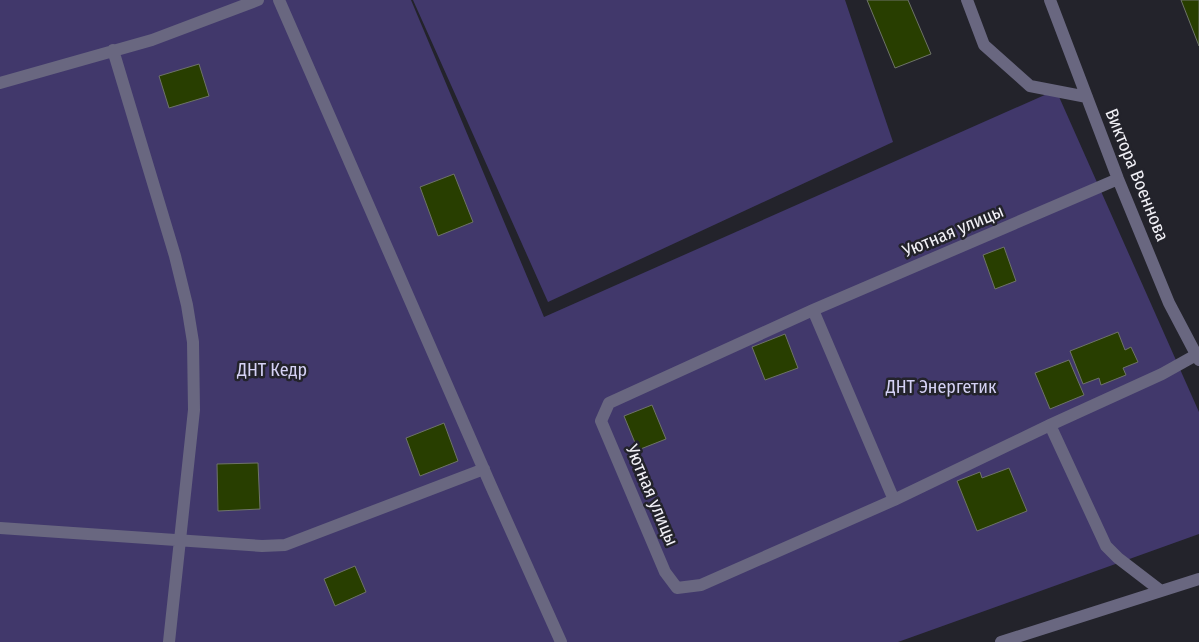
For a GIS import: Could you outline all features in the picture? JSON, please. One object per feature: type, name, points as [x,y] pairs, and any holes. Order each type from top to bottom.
[{"type":"street","points":[[0,83],[152,40],[258,0]]},
{"type":"street","points":[[279,0],[561,642]]},
{"type":"street","points":[[967,0],[984,45],[1030,86],[1087,98]]},
{"type":"street","name":"Виктора Военнова","points":[[1050,0],[1118,179],[1169,302],[1198,357]]},
{"type":"street","points":[[113,50],[175,256],[193,342],[194,410],[169,642]]},
{"type":"street","name":"Уютная улицы","points":[[1118,179],[812,310],[609,403],[602,422],[665,572],[677,588],[701,585],[894,500],[1198,357]]},
{"type":"street","points":[[812,310],[894,500]]},
{"type":"street","points":[[1050,425],[1106,546],[1118,558],[1161,591]]},
{"type":"street","points":[[0,528],[285,546],[484,469]]},
{"type":"street","points":[[1002,642],[1199,579]]},
{"type":"green space","points":[[0,0],[411,0],[544,317],[1056,90],[1199,412],[1199,534],[898,642],[0,642]]},
{"type":"green space","points":[[413,0],[845,0],[893,142],[548,302]]},
{"type":"building","points":[[867,0],[908,0],[931,54],[895,68]]},
{"type":"building","points":[[1181,0],[1199,0],[1199,46]]},
{"type":"building","points":[[199,64],[209,96],[169,108],[159,76]]},
{"type":"building","points":[[454,174],[473,222],[438,236],[420,187]]},
{"type":"building","points":[[1004,247],[1016,281],[995,289],[983,255]]},
{"type":"building","points":[[1118,332],[1125,350],[1131,347],[1138,362],[1123,368],[1126,375],[1101,385],[1099,378],[1083,384],[1070,351]]},
{"type":"building","points":[[785,334],[798,368],[765,380],[752,347]]},
{"type":"building","points":[[1069,360],[1084,395],[1050,409],[1035,373]]},
{"type":"building","points":[[652,405],[666,439],[638,450],[624,416]]},
{"type":"building","points":[[444,423],[458,461],[420,476],[406,438]]},
{"type":"building","points":[[258,463],[260,509],[218,511],[217,464]]},
{"type":"building","points":[[1009,468],[1027,511],[977,531],[957,481],[980,472],[982,478]]},
{"type":"building","points":[[355,566],[366,592],[335,606],[324,579]]},
{"type":"park label","name":"ДНТ Кедр","points":[[272,370]]},
{"type":"park label","name":"ДНТ Энергетик","points":[[941,387]]}]
